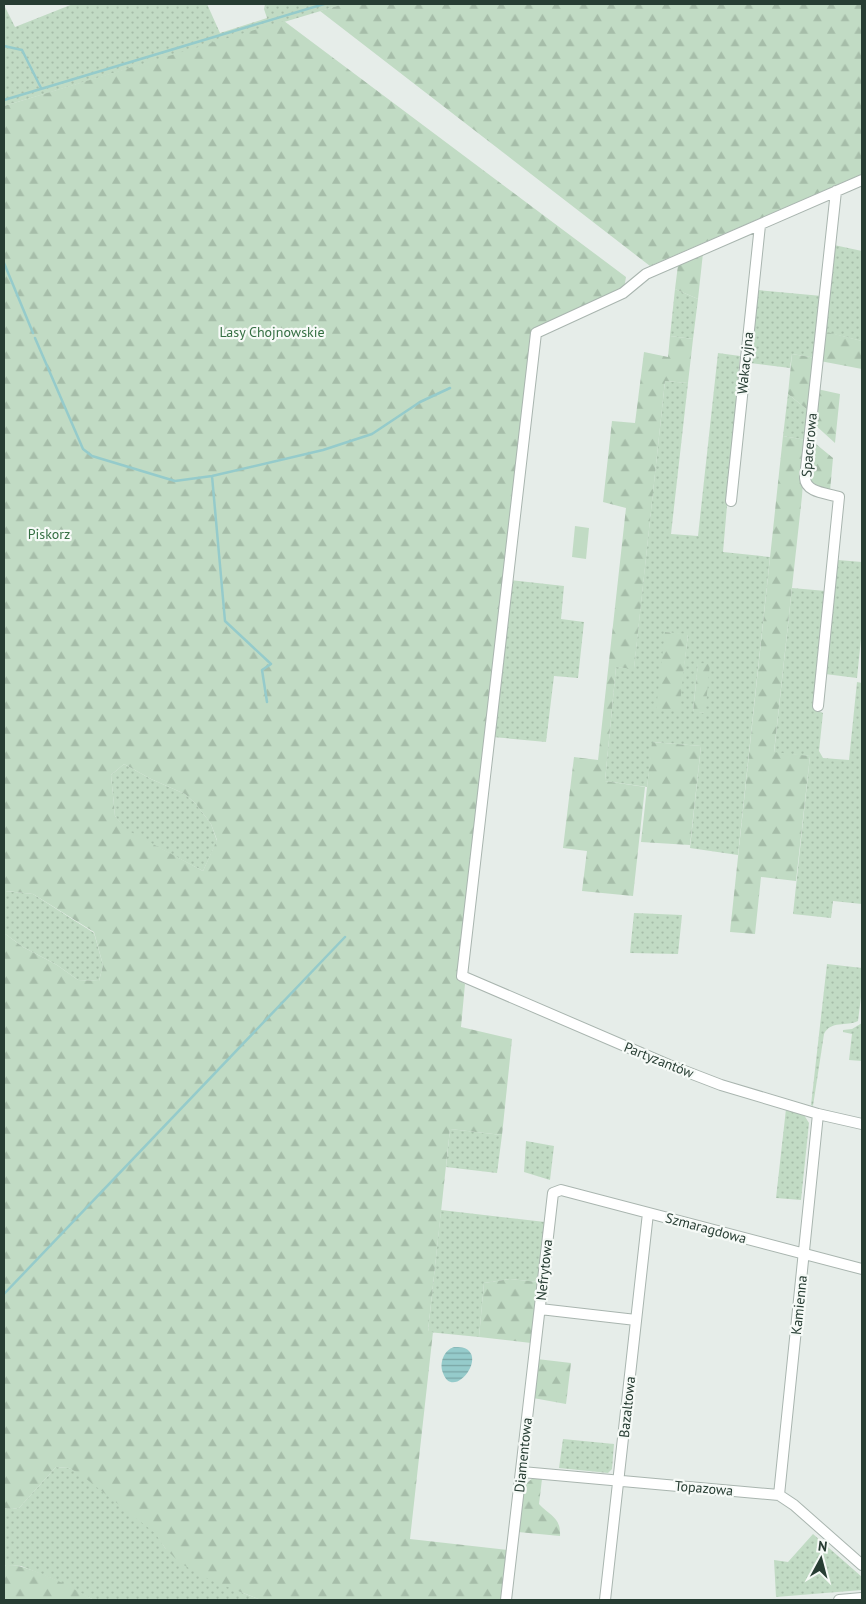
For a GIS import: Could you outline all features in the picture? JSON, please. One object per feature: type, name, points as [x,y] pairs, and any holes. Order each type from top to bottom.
[{"type":"street","points":[[760,225],[862,180]]},
{"type":"street","name":"Spacerowa","points":[[818,706],[839,497],[811,489],[806,484],[805,478],[836,191]]},
{"type":"street","name":"Wakacyjna","points":[[731,501],[760,225]]},
{"type":"street","name":"Partyzantów","points":[[760,225],[646,274],[623,293],[536,334],[462,976],[669,1065],[721,1084],[818,1114],[862,1124]]},
{"type":"street","name":"Kamienna","points":[[779,1495],[818,1114]]},
{"type":"street","name":"Szmaragdowa","points":[[552,1194],[561,1190],[862,1269]]},
{"type":"street","name":"Nefrytowa","points":[[552,1194],[540,1309],[636,1320]]},
{"type":"street","name":"Bazaltowa","points":[[605,1600],[648,1213]]},
{"type":"street","name":"Diamentowa","points":[[506,1600],[540,1309]]},
{"type":"street","name":"Topazowa","points":[[522,1472],[779,1495]]},
{"type":"street","points":[[779,1495],[794,1505],[862,1564]]},
{"type":"street","points":[[839,1600],[862,1598]]},
{"type":"green space","points":[[73,4],[207,4],[220,33],[267,18],[264,9],[265,4],[344,4],[4,106],[4,5],[15,27]]},
{"type":"green space","points":[[344,4],[862,4],[862,174],[650,266],[320,11]]},
{"type":"green space","name":"Lasy Chojnowskie","points":[[284,21],[626,277],[624,289],[531,332],[460,981],[465,984],[461,1027],[512,1039],[502,1135],[450,1129],[428,1331],[433,1332],[410,1539],[508,1550],[501,1600],[261,1600],[210,1580],[180,1563],[165,1548],[155,1533],[80,1474],[69,1468],[56,1467],[19,1508],[4,1508],[4,933],[23,947],[57,965],[78,980],[99,981],[103,965],[94,932],[33,894],[6,891],[4,896],[4,106]],"holes":[[[124,764],[151,779],[185,794],[196,804],[211,824],[217,840],[203,871],[127,830],[115,816],[111,775]]]},
{"type":"green space","points":[[834,245],[862,251],[862,341],[825,332]]},
{"type":"green space","points":[[703,253],[698,299],[675,289],[678,265]]},
{"type":"green space","points":[[675,289],[698,299],[693,339],[670,336]]},
{"type":"green space","points":[[758,290],[822,296],[816,358],[792,354],[790,368],[750,363]]},
{"type":"green space","points":[[823,331],[862,341],[862,369],[820,361]]},
{"type":"green space","points":[[670,336],[693,339],[688,383],[665,381],[634,669],[616,667],[605,781],[645,787],[633,896],[582,891],[587,851],[563,848],[574,757],[598,760],[626,508],[603,502],[612,421],[635,423],[644,352],[668,357]]},
{"type":"green space","points":[[718,353],[740,356],[723,552],[770,557],[738,855],[690,848],[701,746],[653,742],[647,787],[605,781],[616,667],[634,668],[665,381],[688,383],[671,534],[698,536]],"holes":[[[665,632],[688,635],[678,711]],[[698,664],[709,664],[704,713],[693,711]]]},
{"type":"green space","points":[[792,354],[816,358],[809,411],[788,394]]},
{"type":"green space","points":[[817,389],[840,394],[835,443],[813,423]]},
{"type":"green space","points":[[788,394],[809,411],[806,440],[783,436]]},
{"type":"green space","points":[[783,436],[806,440],[802,496],[774,752],[810,756],[796,881],[761,877],[755,934],[730,932]]},
{"type":"green space","points":[[811,440],[833,458],[830,491],[813,487],[807,479]]},
{"type":"green space","points":[[575,526],[589,528],[586,559],[572,557]]},
{"type":"green space","points":[[838,560],[862,562],[862,629],[857,678],[825,674]]},
{"type":"green space","points":[[510,580],[564,586],[561,619],[584,622],[578,678],[554,676],[546,742],[493,737]]},
{"type":"green space","points":[[792,588],[826,591],[815,710],[823,713],[819,751],[823,758],[849,760],[857,682],[862,683],[862,904],[833,901],[831,918],[793,914],[810,756],[774,753]]},
{"type":"green space","points":[[665,632],[688,634],[679,711],[656,710]]},
{"type":"green space","points":[[698,663],[710,664],[705,713],[693,712]]},
{"type":"green space","points":[[652,742],[701,746],[690,845],[641,842]]},
{"type":"green space","points":[[124,764],[151,779],[185,794],[196,804],[211,824],[217,841],[203,871],[127,831],[115,816],[111,775]]},
{"type":"green space","points":[[5,891],[33,894],[94,933],[103,965],[99,981],[78,980],[57,965],[23,947],[4,933]]},
{"type":"green space","points":[[634,913],[682,915],[678,954],[630,953]]},
{"type":"green space","points":[[827,964],[862,968],[862,989],[858,1021],[835,1025],[824,1034],[813,1106],[811,1105]]},
{"type":"green space","points":[[862,1023],[862,1061],[849,1060],[852,1034],[843,1032],[843,1030],[852,1029]]},
{"type":"green space","points":[[786,1109],[804,1115],[809,1123],[801,1200],[776,1198]]},
{"type":"green space","points":[[450,1129],[502,1135],[497,1173],[446,1167]]},
{"type":"green space","points":[[526,1141],[554,1146],[550,1180],[524,1172]]},
{"type":"green space","points":[[441,1210],[545,1222],[538,1282],[510,1279],[484,1283],[479,1337],[428,1332]]},
{"type":"green space","points":[[510,1279],[538,1282],[531,1343],[479,1337],[484,1283]]},
{"type":"green space","points":[[537,1359],[571,1363],[566,1404],[533,1398]]},
{"type":"green space","points":[[563,1439],[614,1444],[612,1469],[608,1473],[559,1468]]},
{"type":"green space","points":[[56,1467],[69,1468],[80,1473],[156,1533],[165,1548],[243,1593],[261,1600],[94,1600],[51,1578],[21,1566],[6,1565],[4,1568],[4,1508],[19,1508]]},
{"type":"green space","points":[[533,1478],[542,1479],[539,1504],[557,1521],[560,1536],[518,1532],[523,1486]]},
{"type":"green space","points":[[813,1534],[862,1577],[862,1590],[776,1597],[774,1560],[788,1562]]},
{"type":"green space","points":[[6,1565],[15,1565],[38,1572],[94,1600],[4,1600],[4,1568]]},
{"type":"water","points":[[454,1347],[462,1347],[469,1351],[472,1357],[472,1364],[464,1377],[459,1381],[453,1382],[447,1380],[443,1373],[442,1361],[445,1354]]},
{"type":"waterway","points":[[4,100],[324,4]]},
{"type":"waterway","points":[[4,46],[22,50],[41,88]]},
{"type":"waterway","points":[[4,263],[33,333]]},
{"type":"waterway","points":[[35,338],[83,449],[92,456],[175,481],[212,476],[323,450],[372,434],[420,402],[450,388]]},
{"type":"waterway","points":[[212,476],[225,621],[271,664],[262,670],[267,702]]},
{"type":"waterway","points":[[4,1294],[345,937]]},
{"type":"park label","name":"Piskorz","points":[[49,534]]}]
